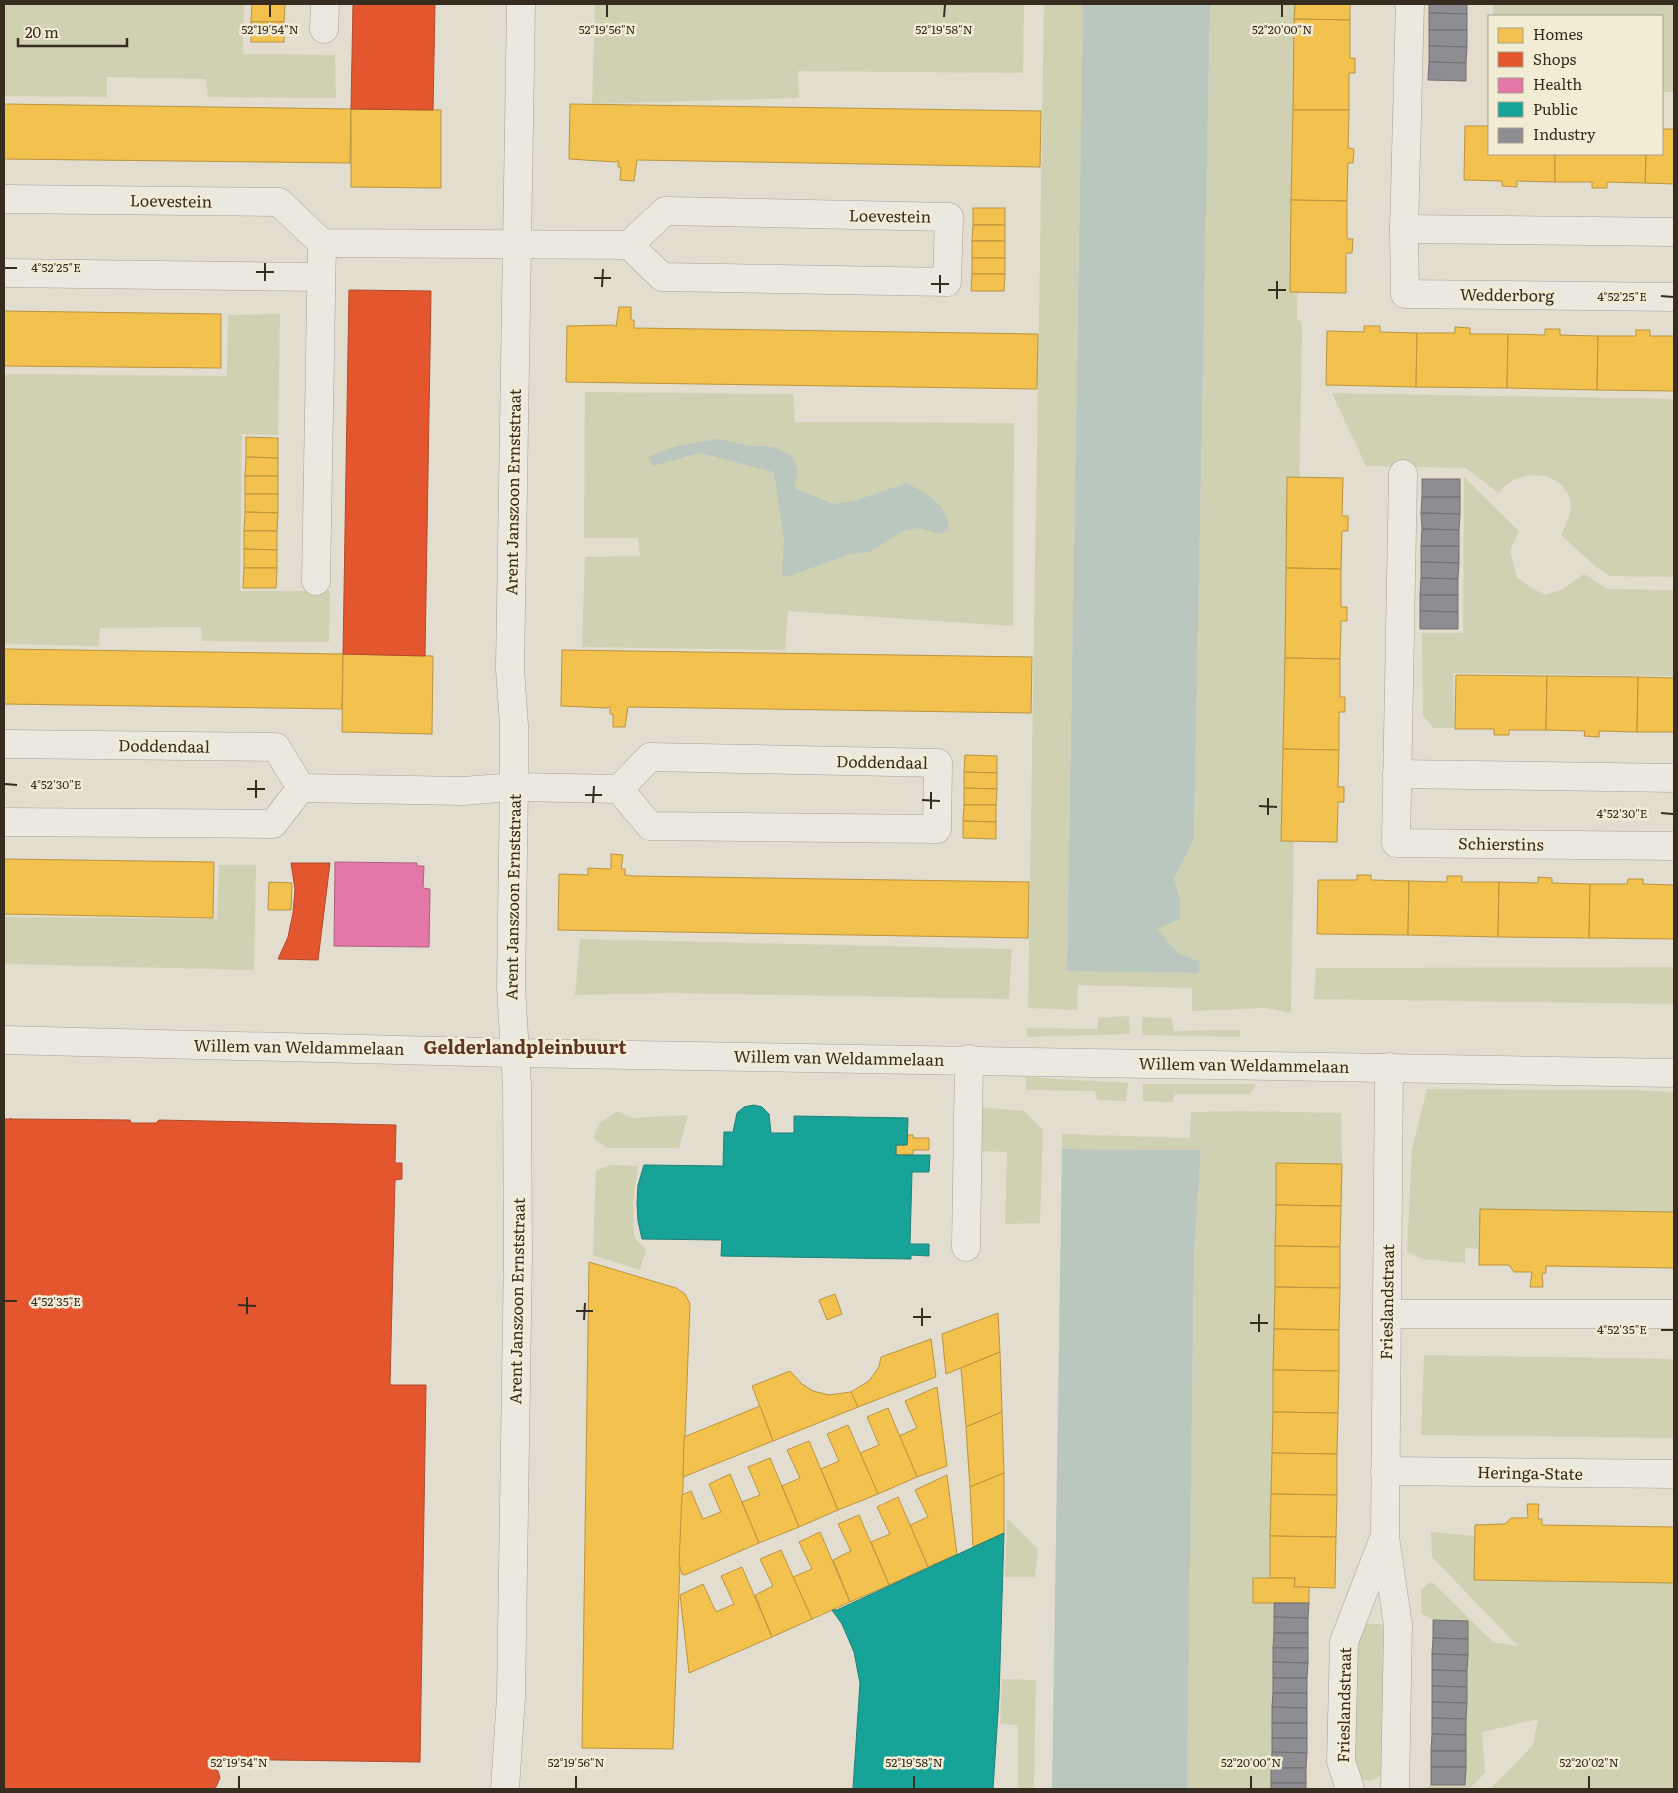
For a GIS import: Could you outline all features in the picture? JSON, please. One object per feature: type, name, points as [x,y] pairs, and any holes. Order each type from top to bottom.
[{"type":"street","name":"Arent Janszoon Ernststraat","points":[[505,1789],[511,1697],[518,1255],[515,1053],[511,988],[514,726],[510,669],[521,4]]},
{"type":"street","name":"Wedderborg","points":[[1410,4],[1404,229],[1405,294],[1674,298]]},
{"type":"street","name":"Loevestein","points":[[4,199],[279,202],[322,243]]},
{"type":"street","name":"Loevestein","points":[[665,211],[949,217],[947,282],[662,277],[629,245],[665,211]]},
{"type":"street","points":[[1404,229],[1674,232]]},
{"type":"street","points":[[316,581],[322,243],[629,245]]},
{"type":"street","points":[[4,273],[321,277]]},
{"type":"street","name":"Schierstins","points":[[1403,474],[1396,842],[1674,846]]},
{"type":"street","name":"Doddendaal","points":[[4,744],[276,747],[301,788]]},
{"type":"street","name":"Doddendaal","points":[[650,757],[938,763],[936,829],[650,826],[619,789],[650,757]]},
{"type":"street","points":[[1397,774],[1674,778]]},
{"type":"street","points":[[4,822],[273,824],[301,788],[463,791],[514,787],[619,789]]},
{"type":"street","name":"Willem van Weldammelaan","points":[[4,1040],[515,1053],[1674,1073]]},
{"type":"street","points":[[966,1247],[969,1060]]},
{"type":"street","name":"Frieslandstraat","points":[[1389,1067],[1385,1537],[1398,1625],[1395,1789]]},
{"type":"street","points":[[1387,1314],[1674,1314]]},
{"type":"street","name":"Heringa-State","points":[[1385,1471],[1674,1474]]},
{"type":"street","name":"Frieslandstraat","points":[[1350,1789],[1341,1761],[1344,1642],[1385,1537]]},
{"type":"green space","points":[[4,4],[244,4],[243,54],[335,55],[336,98],[208,97],[206,79],[107,77],[107,97],[4,96]]},
{"type":"green space","points":[[595,4],[1024,4],[1023,73],[798,71],[799,98],[592,104]]},
{"type":"green space","points":[[1044,4],[1083,4],[1067,970],[1199,973],[1200,961],[1179,954],[1157,929],[1180,900],[1174,878],[1194,839],[1210,4],[1300,4],[1297,320],[1301,321],[1302,326],[1291,1013],[1266,1008],[1192,1011],[1192,988],[1078,985],[1077,1010],[1028,1008]]},
{"type":"green space","points":[[1493,4],[1674,4],[1674,92],[1663,92],[1663,15],[1493,15]]},
{"type":"green space","points":[[280,314],[278,435],[242,434],[240,591],[330,591],[329,642],[202,641],[201,627],[100,628],[99,646],[4,644],[4,374],[227,376],[228,315]]},
{"type":"green space","points":[[585,392],[793,394],[795,422],[1014,423],[1013,626],[788,611],[785,650],[582,647],[585,557],[640,556],[638,538],[584,538]]},
{"type":"green space","points":[[1332,393],[1674,399],[1674,577],[1610,576],[1596,567],[1561,535],[1570,514],[1571,505],[1566,490],[1558,482],[1548,477],[1538,475],[1515,479],[1499,493],[1466,468],[1366,466]]},
{"type":"green space","points":[[1464,477],[1519,531],[1510,551],[1517,578],[1544,595],[1563,589],[1584,574],[1607,589],[1674,590],[1674,676],[1453,673],[1455,728],[1433,728],[1423,715],[1422,633],[1463,633]]},
{"type":"green space","points":[[219,865],[256,865],[254,970],[4,964],[4,917],[217,919]]},
{"type":"green space","points":[[580,939],[1012,949],[1009,999],[673,993],[575,995]]},
{"type":"green space","points":[[1674,967],[1674,1004],[1314,999],[1316,968]]},
{"type":"green space","points":[[1129,1016],[1130,1034],[1027,1037],[1026,1028],[1098,1029],[1098,1018]]},
{"type":"green space","points":[[1142,1017],[1171,1018],[1174,1031],[1240,1030],[1240,1037],[1142,1035]]},
{"type":"green space","points":[[1026,1077],[1128,1083],[1126,1101],[1097,1100],[1095,1091],[1026,1090]]},
{"type":"green space","points":[[1143,1084],[1256,1084],[1250,1094],[1175,1094],[1173,1102],[1143,1101]]},
{"type":"green space","points":[[1427,1089],[1674,1092],[1674,1268],[1465,1248],[1465,1263],[1423,1259],[1407,1252],[1412,1149]]},
{"type":"green space","points":[[978,1107],[1024,1111],[1043,1130],[1040,1223],[1005,1224],[1007,1152],[976,1151]]},
{"type":"green space","points":[[618,1111],[633,1118],[688,1115],[679,1148],[608,1148],[593,1138],[599,1124]]},
{"type":"green space","points":[[1191,1112],[1341,1113],[1342,1164],[1270,1578],[1288,1789],[1187,1789],[1194,1254],[1201,1150],[1062,1149],[1062,1134],[1190,1138]]},
{"type":"green space","points":[[609,1165],[638,1166],[633,1201],[634,1237],[646,1250],[640,1270],[593,1255],[596,1171]]},
{"type":"green space","points":[[1424,1355],[1674,1359],[1674,1438],[1421,1435]]},
{"type":"green space","points":[[1007,1518],[1038,1549],[1035,1577],[1005,1577]]},
{"type":"green space","points":[[1674,1531],[1674,1789],[1490,1789],[1533,1745],[1538,1719],[1482,1732],[1485,1773],[1469,1789],[1427,1789],[1431,1784],[1433,1620],[1421,1613],[1421,1590],[1431,1581],[1493,1642],[1518,1646],[1432,1557],[1431,1532],[1475,1536]]},
{"type":"green space","points":[[1366,1624],[1382,1624],[1386,1644],[1385,1772],[1376,1779],[1370,1780],[1360,1778],[1355,1765],[1355,1641]]},
{"type":"green space","points":[[1002,1679],[1036,1680],[1034,1789],[1018,1789],[1018,1725],[1000,1724]]},
{"type":"shaded area","points":[[1083,4],[1210,4],[1194,839],[1174,878],[1180,900],[1180,919],[1157,929],[1179,954],[1200,961],[1199,973],[1067,971]]},
{"type":"shaded area","points":[[718,439],[751,446],[776,447],[792,457],[798,469],[794,488],[834,504],[854,501],[907,483],[940,506],[947,519],[949,528],[942,534],[918,528],[903,531],[870,552],[851,554],[789,576],[782,575],[784,540],[774,472],[700,453],[652,466],[648,457],[677,446]]},
{"type":"shaded area","points":[[1062,1149],[1201,1150],[1194,1254],[1187,1789],[1052,1789]]},
{"type":"building: Homes","points":[[252,4],[285,4],[284,22],[251,22]]},
{"type":"building: Homes","points":[[1295,4],[1350,4],[1350,20],[1294,19]]},
{"type":"building: Homes","points":[[1294,19],[1350,20],[1350,58],[1355,58],[1355,73],[1349,73],[1349,110],[1293,110]]},
{"type":"building: Homes","points":[[251,22],[284,22],[284,42],[251,42]]},
{"type":"building: Homes","points":[[4,104],[351,109],[350,163],[4,159]]},
{"type":"building: Homes","points":[[570,104],[1041,111],[1040,167],[637,160],[634,181],[620,180],[621,167],[618,167],[618,160],[616,162],[569,159]]},
{"type":"building: Homes","points":[[351,109],[441,110],[441,188],[351,187]]},
{"type":"building: Homes","points":[[1293,110],[1349,110],[1348,148],[1354,149],[1353,163],[1348,163],[1347,201],[1291,200]]},
{"type":"building: Homes","points":[[1465,126],[1488,126],[1488,155],[1555,155],[1555,182],[1517,181],[1517,187],[1502,186],[1502,181],[1464,180]]},
{"type":"building: Homes","points":[[1663,129],[1674,129],[1674,184],[1645,183],[1646,155],[1663,155]]},
{"type":"building: Homes","points":[[1555,155],[1646,155],[1645,183],[1607,182],[1607,188],[1592,188],[1592,182],[1555,182]]},
{"type":"building: Homes","points":[[1291,200],[1347,201],[1347,239],[1353,239],[1352,253],[1346,253],[1346,293],[1290,292]]},
{"type":"building: Homes","points":[[973,208],[1005,208],[1005,225],[973,225]]},
{"type":"building: Homes","points":[[973,225],[1005,225],[1005,241],[972,241]]},
{"type":"building: Homes","points":[[972,241],[1005,241],[1005,258],[972,258]]},
{"type":"building: Homes","points":[[972,258],[1005,258],[1005,274],[972,274]]},
{"type":"building: Homes","points":[[972,274],[1005,274],[1004,291],[971,291]]},
{"type":"building: Homes","points":[[619,307],[631,307],[631,320],[634,320],[634,328],[1038,334],[1037,389],[566,382],[567,326],[614,325],[616,327]]},
{"type":"building: Homes","points":[[4,311],[221,314],[221,368],[4,366]]},
{"type":"building: Homes","points":[[1364,326],[1380,326],[1380,332],[1417,333],[1416,387],[1326,385],[1327,331],[1364,332]]},
{"type":"building: Homes","points":[[1455,327],[1470,328],[1470,334],[1508,334],[1507,388],[1416,387],[1417,333],[1455,333]]},
{"type":"building: Homes","points":[[1545,329],[1560,329],[1560,335],[1598,336],[1597,390],[1507,388],[1508,334],[1545,335]]},
{"type":"building: Homes","points":[[1636,330],[1650,330],[1650,336],[1674,336],[1674,391],[1597,390],[1598,336],[1636,336]]},
{"type":"building: Homes","points":[[246,437],[278,438],[278,458],[246,457]]},
{"type":"building: Homes","points":[[246,457],[278,458],[278,476],[245,476]]},
{"type":"building: Homes","points":[[245,476],[278,476],[278,494],[245,494]]},
{"type":"building: Homes","points":[[1287,477],[1343,478],[1342,516],[1348,516],[1348,531],[1342,531],[1341,569],[1286,568]]},
{"type":"building: Homes","points":[[245,494],[278,494],[278,513],[245,512]]},
{"type":"building: Homes","points":[[245,512],[278,513],[277,531],[244,531]]},
{"type":"building: Homes","points":[[244,531],[277,531],[277,550],[244,549]]},
{"type":"building: Homes","points":[[244,549],[277,550],[277,568],[244,568]]},
{"type":"building: Homes","points":[[244,568],[277,568],[276,588],[243,588]]},
{"type":"building: Homes","points":[[1286,568],[1341,569],[1341,607],[1347,607],[1347,621],[1341,621],[1340,659],[1285,658]]},
{"type":"building: Homes","points":[[4,649],[343,654],[342,709],[4,704]]},
{"type":"building: Homes","points":[[562,650],[1032,657],[1031,713],[628,707],[625,727],[613,727],[613,714],[610,714],[610,706],[608,708],[561,706]]},
{"type":"building: Homes","points":[[343,654],[433,656],[432,734],[342,732]]},
{"type":"building: Homes","points":[[1285,658],[1340,659],[1340,697],[1345,697],[1345,712],[1339,712],[1339,750],[1283,749]]},
{"type":"building: Homes","points":[[1456,675],[1547,676],[1546,730],[1509,730],[1509,735],[1494,735],[1494,729],[1455,729]]},
{"type":"building: Homes","points":[[1547,676],[1638,677],[1637,732],[1599,731],[1599,737],[1584,736],[1585,731],[1546,730]]},
{"type":"building: Homes","points":[[1638,677],[1674,678],[1674,732],[1637,732]]},
{"type":"building: Homes","points":[[1283,749],[1339,750],[1338,787],[1344,787],[1344,802],[1338,802],[1337,842],[1281,841]]},
{"type":"building: Homes","points":[[965,755],[997,756],[997,773],[964,772]]},
{"type":"building: Homes","points":[[964,772],[997,773],[997,789],[964,788]]},
{"type":"building: Homes","points":[[964,788],[997,789],[996,805],[964,805]]},
{"type":"building: Homes","points":[[964,805],[996,805],[996,822],[963,821]]},
{"type":"building: Homes","points":[[963,821],[996,822],[996,839],[963,838]]},
{"type":"building: Homes","points":[[611,854],[623,855],[621,869],[625,869],[625,875],[633,876],[1029,882],[1028,938],[558,930],[559,874],[588,875],[588,868],[611,869]]},
{"type":"building: Homes","points":[[4,859],[214,862],[213,918],[4,914]]},
{"type":"building: Homes","points":[[1357,875],[1371,875],[1371,880],[1409,881],[1408,935],[1317,934],[1318,880],[1357,880]]},
{"type":"building: Homes","points":[[1447,876],[1462,876],[1462,882],[1499,882],[1498,937],[1408,935],[1409,881],[1447,882]]},
{"type":"building: Homes","points":[[1538,877],[1552,878],[1552,883],[1590,884],[1589,938],[1498,937],[1499,882],[1538,883]]},
{"type":"building: Homes","points":[[1628,879],[1643,879],[1643,884],[1674,885],[1674,939],[1589,938],[1590,884],[1627,884]]},
{"type":"building: Homes","points":[[269,882],[292,883],[291,910],[268,910]]},
{"type":"building: Homes","points":[[908,1135],[913,1135],[913,1138],[929,1138],[929,1150],[913,1150],[913,1154],[896,1155],[896,1145],[907,1145]]},
{"type":"building: Homes","points":[[1276,1163],[1342,1164],[1341,1206],[1276,1205]]},
{"type":"building: Homes","points":[[1276,1205],[1341,1206],[1340,1247],[1275,1246]]},
{"type":"building: Homes","points":[[1480,1209],[1674,1212],[1674,1268],[1546,1266],[1546,1273],[1542,1273],[1543,1287],[1530,1287],[1532,1272],[1514,1272],[1509,1265],[1479,1265]]},
{"type":"building: Homes","points":[[1275,1246],[1340,1247],[1340,1288],[1275,1287]]},
{"type":"building: Homes","points":[[589,1262],[676,1288],[685,1294],[690,1304],[673,1749],[582,1748]]},
{"type":"building: Homes","points":[[1275,1287],[1340,1288],[1339,1330],[1274,1329]]},
{"type":"building: Homes","points":[[835,1294],[842,1314],[827,1320],[819,1300]]},
{"type":"building: Homes","points":[[998,1313],[1000,1352],[946,1374],[942,1334]]},
{"type":"building: Homes","points":[[1274,1329],[1339,1330],[1339,1371],[1273,1370]]},
{"type":"building: Homes","points":[[931,1339],[936,1377],[858,1407],[851,1392],[869,1381],[879,1367],[881,1357]]},
{"type":"building: Homes","points":[[1000,1352],[1002,1412],[966,1427],[961,1368]]},
{"type":"building: Homes","points":[[1273,1370],[1339,1371],[1338,1413],[1273,1412]]},
{"type":"building: Homes","points":[[790,1371],[802,1384],[813,1391],[829,1395],[851,1392],[858,1407],[773,1441],[752,1386]]},
{"type":"building: Homes","points":[[937,1387],[947,1466],[917,1477],[899,1436],[917,1428],[905,1401]]},
{"type":"building: Homes","points":[[760,1406],[773,1441],[683,1477],[684,1437]]},
{"type":"building: Homes","points":[[888,1408],[917,1477],[878,1494],[860,1453],[879,1445],[867,1417]]},
{"type":"building: Homes","points":[[1002,1412],[1004,1473],[970,1487],[966,1427]]},
{"type":"building: Homes","points":[[1273,1412],[1338,1413],[1337,1454],[1272,1453]]},
{"type":"building: Homes","points":[[848,1425],[878,1494],[838,1510],[821,1469],[839,1461],[827,1434]]},
{"type":"building: Homes","points":[[809,1441],[838,1510],[799,1527],[782,1486],[800,1478],[787,1450]]},
{"type":"building: Homes","points":[[1272,1453],[1337,1454],[1337,1495],[1271,1494]]},
{"type":"building: Homes","points":[[770,1458],[799,1527],[759,1543],[742,1502],[760,1495],[748,1467]]},
{"type":"building: Homes","points":[[1004,1473],[1004,1533],[973,1547],[970,1487]]},
{"type":"building: Homes","points":[[730,1474],[759,1543],[685,1575],[682,1574],[679,1564],[682,1495],[691,1491],[703,1519],[721,1512],[709,1484]]},
{"type":"building: Homes","points":[[947,1475],[957,1554],[928,1567],[910,1525],[928,1517],[915,1490]]},
{"type":"building: Homes","points":[[1271,1494],[1337,1495],[1336,1537],[1270,1536]]},
{"type":"building: Homes","points":[[898,1497],[928,1567],[889,1585],[871,1542],[890,1534],[877,1507]]},
{"type":"building: Homes","points":[[1527,1504],[1539,1504],[1538,1519],[1542,1519],[1542,1525],[1674,1527],[1674,1583],[1474,1580],[1475,1525],[1505,1524],[1511,1518],[1528,1518]]},
{"type":"building: Homes","points":[[859,1515],[889,1585],[850,1602],[833,1560],[851,1551],[838,1524]]},
{"type":"building: Homes","points":[[820,1532],[850,1602],[812,1619],[793,1577],[812,1569],[799,1542]]},
{"type":"building: Homes","points":[[1270,1536],[1336,1537],[1335,1588],[1294,1587],[1295,1578],[1270,1578]]},
{"type":"building: Homes","points":[[781,1550],[812,1619],[772,1637],[755,1595],[773,1586],[760,1559]]},
{"type":"building: Homes","points":[[742,1567],[772,1637],[689,1673],[680,1595],[703,1584],[716,1612],[734,1604],[721,1576]]},
{"type":"building: Homes","points":[[1253,1578],[1295,1578],[1294,1587],[1309,1587],[1309,1603],[1253,1603]]},
{"type":"building: Shops","points":[[353,4],[435,4],[433,110],[351,109]]},
{"type":"building: Shops","points":[[349,290],[431,291],[425,656],[343,654]]},
{"type":"building: Shops","points":[[291,863],[330,863],[318,960],[278,959],[288,937],[293,913],[295,889]]},
{"type":"building: Shops","points":[[4,1119],[130,1120],[131,1123],[156,1123],[159,1120],[396,1125],[395,1163],[402,1163],[402,1179],[395,1180],[390,1385],[426,1385],[420,1762],[207,1759],[207,1765],[218,1771],[220,1778],[215,1789],[4,1789]]},
{"type":"building: Health","points":[[335,862],[417,863],[417,866],[424,866],[423,888],[430,889],[429,947],[334,946]]},
{"type":"building: Public","points":[[754,1105],[762,1107],[769,1114],[771,1133],[794,1133],[794,1116],[908,1118],[907,1145],[896,1145],[896,1155],[930,1155],[929,1172],[912,1172],[910,1244],[929,1244],[929,1256],[911,1255],[911,1259],[721,1256],[722,1240],[642,1239],[637,1203],[638,1185],[644,1165],[723,1166],[724,1132],[733,1132],[737,1113],[744,1107]]},
{"type":"building: Public","points":[[1004,1533],[999,1697],[993,1789],[853,1789],[860,1683],[854,1652],[842,1624],[832,1610],[837,1610]]},
{"type":"building: Industry","points":[[1429,4],[1467,4],[1467,14],[1429,13]]},
{"type":"building: Industry","points":[[1429,13],[1467,14],[1467,30],[1429,30]]},
{"type":"building: Industry","points":[[1429,30],[1467,30],[1467,47],[1429,46]]},
{"type":"building: Industry","points":[[1429,46],[1467,47],[1466,63],[1429,62]]},
{"type":"building: Industry","points":[[1429,62],[1466,63],[1466,81],[1428,80]]},
{"type":"building: Industry","points":[[1422,479],[1460,479],[1460,497],[1422,497]]},
{"type":"building: Industry","points":[[1422,497],[1460,497],[1460,514],[1421,513]]},
{"type":"building: Industry","points":[[1421,513],[1460,514],[1459,530],[1422,529]]},
{"type":"building: Industry","points":[[1422,529],[1459,530],[1459,546],[1421,546]]},
{"type":"building: Industry","points":[[1421,546],[1459,546],[1459,563],[1421,562]]},
{"type":"building: Industry","points":[[1421,562],[1459,563],[1458,579],[1421,578]]},
{"type":"building: Industry","points":[[1421,578],[1458,579],[1458,595],[1420,595]]},
{"type":"building: Industry","points":[[1420,595],[1458,595],[1458,612],[1420,611]]},
{"type":"building: Industry","points":[[1420,611],[1458,612],[1458,629],[1420,629]]},
{"type":"building: Industry","points":[[1274,1603],[1309,1603],[1308,1618],[1274,1617]]},
{"type":"building: Industry","points":[[1274,1617],[1308,1618],[1308,1633],[1274,1633]]},
{"type":"building: Industry","points":[[1433,1620],[1468,1621],[1468,1639],[1433,1638]]},
{"type":"building: Industry","points":[[1274,1633],[1308,1633],[1308,1648],[1273,1648]]},
{"type":"building: Industry","points":[[1433,1638],[1468,1639],[1468,1655],[1432,1654]]},
{"type":"building: Industry","points":[[1273,1648],[1308,1648],[1308,1663],[1273,1662]]},
{"type":"building: Industry","points":[[1432,1654],[1468,1655],[1467,1671],[1432,1670]]},
{"type":"building: Industry","points":[[1273,1662],[1308,1663],[1307,1678],[1273,1678]]},
{"type":"building: Industry","points":[[1432,1670],[1467,1671],[1467,1687],[1432,1686]]},
{"type":"building: Industry","points":[[1273,1678],[1307,1678],[1307,1693],[1273,1693]]},
{"type":"building: Industry","points":[[1432,1686],[1467,1687],[1467,1703],[1432,1702]]},
{"type":"building: Industry","points":[[1273,1693],[1307,1693],[1307,1708],[1272,1707]]},
{"type":"building: Industry","points":[[1432,1702],[1467,1703],[1466,1719],[1432,1718]]},
{"type":"building: Industry","points":[[1272,1707],[1307,1708],[1307,1723],[1272,1723]]},
{"type":"building: Industry","points":[[1432,1718],[1466,1719],[1466,1735],[1432,1734]]},
{"type":"building: Industry","points":[[1272,1723],[1307,1723],[1307,1738],[1272,1738]]},
{"type":"building: Industry","points":[[1432,1734],[1466,1735],[1466,1751],[1431,1751]]},
{"type":"building: Industry","points":[[1272,1738],[1307,1738],[1307,1753],[1272,1752]]},
{"type":"building: Industry","points":[[1431,1751],[1466,1751],[1466,1767],[1431,1767]]},
{"type":"building: Industry","points":[[1272,1752],[1307,1753],[1306,1768],[1271,1768]]},
{"type":"building: Industry","points":[[1431,1767],[1466,1767],[1465,1785],[1431,1785]]},
{"type":"building: Industry","points":[[1271,1768],[1306,1768],[1306,1783],[1271,1783]]},
{"type":"building: Industry","points":[[1271,1783],[1306,1783],[1306,1789],[1271,1789]]},
{"type":"district","name":"Gelderlandpleinbuurt","points":[[525,1048]]}]
